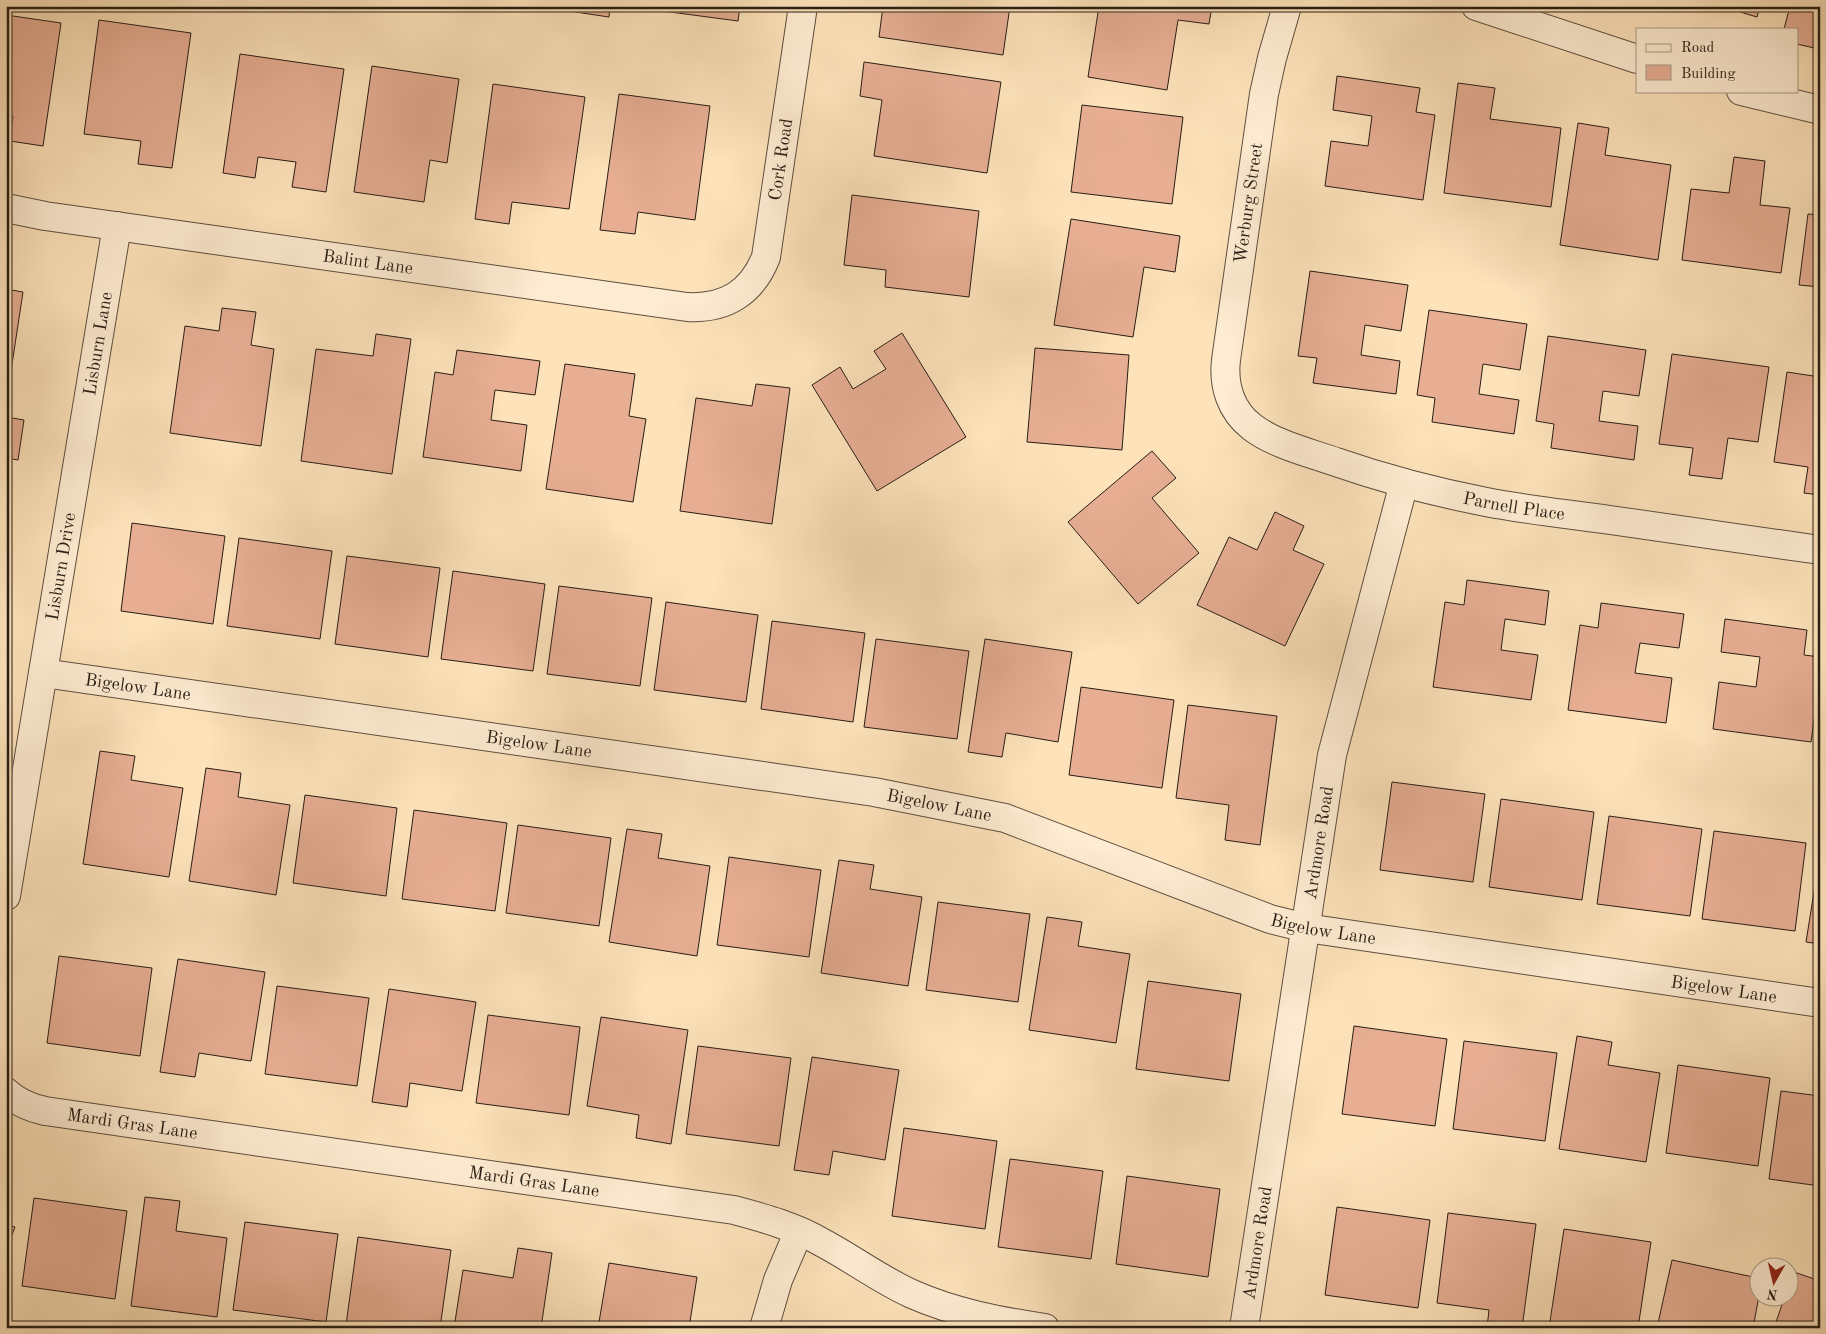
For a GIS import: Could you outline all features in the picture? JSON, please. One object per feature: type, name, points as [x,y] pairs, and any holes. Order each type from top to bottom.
[{"type":"street","name":"Cork Road","points":[[731,300],[756,278],[766,257],[803,6]]},
{"type":"street","name":"Werburg Street","points":[[1232,402],[1225,382],[1226,360],[1264,94],[1287,6]]},
{"type":"street","points":[[1476,6],[1636,59]]},
{"type":"street","points":[[1745,92],[1820,110]]},
{"type":"street","name":"Balint Lane","points":[[6,208],[45,216],[687,308],[709,307],[731,300]]},
{"type":"street","name":"Lisburn Lane","points":[[78,461],[117,226]]},
{"type":"street","name":"Parnell Place","points":[[1232,402],[1243,419],[1269,438],[1358,470],[1404,483],[1488,502],[1820,550]]},
{"type":"street","name":"Lisburn Drive","points":[[43,673],[78,461]]},
{"type":"street","name":"Ardmore Road","points":[[1244,1328],[1332,754],[1404,483]]},
{"type":"street","points":[[6,896],[43,673]]},
{"type":"street","name":"Bigelow Lane","points":[[43,673],[864,791],[1005,818],[1270,919],[1306,928],[1820,1003]]},
{"type":"street","name":"Mardi Gras Lane","points":[[6,1092],[22,1103],[45,1111],[706,1205],[747,1213],[800,1231],[883,1280],[944,1307],[1000,1321],[1045,1328]]},
{"type":"street","points":[[764,1328],[778,1280],[800,1231]]},
{"type":"building","points":[[535,6],[610,6],[609,17]]},
{"type":"building","points":[[640,6],[740,6],[738,21],[640,8]]},
{"type":"building","points":[[883,6],[1010,6],[1003,55],[879,37]]},
{"type":"building","points":[[1099,6],[1212,6],[1209,24],[1178,20],[1167,90],[1088,77]]},
{"type":"building","points":[[1720,6],[1760,6],[1757,17]]},
{"type":"building","points":[[1790,6],[1820,6],[1820,27],[1814,48],[1798,44],[1798,28],[1784,28]]},
{"type":"building","points":[[6,15],[61,23],[43,146],[10,141],[13,116],[6,115]]},
{"type":"building","points":[[99,20],[191,33],[172,168],[138,164],[141,141],[84,134]]},
{"type":"building","points":[[240,54],[344,69],[326,192],[292,187],[296,162],[258,157],[255,178],[223,173]]},
{"type":"building","points":[[864,62],[1001,82],[987,173],[874,156],[882,100],[860,96]]},
{"type":"building","points":[[372,66],[459,79],[447,163],[430,160],[424,202],[354,192]]},
{"type":"building","points":[[1337,76],[1420,88],[1416,112],[1435,115],[1423,200],[1325,186],[1331,141],[1368,146],[1372,116],[1333,110]]},
{"type":"building","points":[[1458,83],[1495,88],[1490,119],[1561,128],[1551,207],[1444,193]]},
{"type":"building","points":[[493,84],[585,97],[569,209],[512,202],[509,224],[475,219]]},
{"type":"building","points":[[619,94],[710,106],[695,220],[638,212],[635,234],[600,230]]},
{"type":"building","points":[[1082,105],[1183,117],[1172,204],[1071,192]]},
{"type":"building","points":[[1578,123],[1609,128],[1605,155],[1671,165],[1658,260],[1560,245]]},
{"type":"building","points":[[1734,157],[1765,161],[1760,205],[1790,208],[1781,273],[1682,260],[1691,189],[1729,193]]},
{"type":"building","points":[[852,195],[979,211],[969,297],[885,287],[886,270],[844,265]]},
{"type":"building","points":[[1808,214],[1820,215],[1820,287],[1799,285]]},
{"type":"building","points":[[1071,219],[1180,236],[1175,272],[1144,267],[1133,337],[1054,325]]},
{"type":"building","points":[[1310,271],[1408,285],[1401,331],[1365,325],[1361,355],[1400,361],[1396,394],[1313,383],[1317,358],[1298,356]]},
{"type":"building","points":[[6,289],[23,292],[9,384],[6,384]]},
{"type":"building","points":[[222,308],[256,312],[251,345],[274,349],[261,446],[170,433],[185,326],[219,331]]},
{"type":"building","points":[[1429,310],[1527,324],[1520,370],[1483,364],[1479,394],[1519,400],[1514,434],[1432,422],[1435,398],[1417,395]]},
{"type":"building","points":[[902,333],[966,437],[877,491],[812,385],[840,367],[853,389],[886,369],[874,351]]},
{"type":"building","points":[[376,334],[411,339],[392,474],[301,461],[316,349],[373,356]]},
{"type":"building","points":[[1548,336],[1646,350],[1639,396],[1603,391],[1599,421],[1638,426],[1634,460],[1551,448],[1554,424],[1536,421]]},
{"type":"building","points":[[1035,348],[1129,355],[1122,450],[1027,442]]},
{"type":"building","points":[[457,350],[540,361],[535,395],[495,390],[491,420],[527,425],[521,471],[423,457],[435,372],[453,375]]},
{"type":"building","points":[[1672,354],[1769,367],[1758,442],[1728,438],[1722,479],[1689,475],[1693,448],[1659,444]]},
{"type":"building","points":[[565,364],[635,374],[629,416],[646,419],[633,502],[546,489]]},
{"type":"building","points":[[1787,372],[1820,377],[1820,495],[1804,493],[1808,467],[1774,462]]},
{"type":"building","points":[[756,384],[790,388],[772,524],[680,511],[696,398],[752,406]]},
{"type":"building","points":[[6,417],[24,420],[18,460],[6,458]]},
{"type":"building","points":[[1152,451],[1176,478],[1152,498],[1199,553],[1138,604],[1068,522]]},
{"type":"building","points":[[1275,512],[1304,526],[1293,550],[1324,564],[1285,646],[1197,605],[1229,537],[1257,550]]},
{"type":"building","points":[[132,523],[225,536],[213,624],[121,611]]},
{"type":"building","points":[[239,538],[332,551],[320,639],[227,626]]},
{"type":"building","points":[[347,556],[440,568],[428,657],[335,644]]},
{"type":"building","points":[[453,571],[545,584],[533,671],[441,659]]},
{"type":"building","points":[[1467,580],[1549,591],[1545,625],[1505,619],[1501,650],[1538,655],[1531,700],[1433,687],[1445,602],[1464,605]]},
{"type":"building","points":[[559,586],[652,598],[640,686],[547,674]]},
{"type":"building","points":[[666,602],[758,615],[746,702],[654,690]]},
{"type":"building","points":[[1601,603],[1684,614],[1679,648],[1640,643],[1635,673],[1672,678],[1666,723],[1568,710],[1580,625],[1598,628]]},
{"type":"building","points":[[1725,619],[1807,630],[1804,655],[1820,657],[1820,676],[1811,742],[1713,729],[1719,682],[1756,687],[1760,657],[1721,652]]},
{"type":"building","points":[[772,621],[865,633],[853,722],[761,709]]},
{"type":"building","points":[[876,639],[969,651],[957,739],[864,727]]},
{"type":"building","points":[[985,639],[1072,652],[1058,742],[1006,733],[1002,757],[968,752]]},
{"type":"building","points":[[1081,687],[1174,700],[1162,788],[1069,775]]},
{"type":"building","points":[[1188,705],[1277,716],[1260,845],[1225,840],[1229,805],[1176,798]]},
{"type":"building","points":[[100,751],[135,756],[131,780],[183,788],[169,877],[83,864]]},
{"type":"building","points":[[206,768],[241,773],[238,797],[290,805],[276,895],[189,881]]},
{"type":"building","points":[[1392,782],[1485,794],[1473,882],[1380,870]]},
{"type":"building","points":[[305,795],[397,808],[386,896],[293,883]]},
{"type":"building","points":[[1501,799],[1594,812],[1582,900],[1489,887]]},
{"type":"building","points":[[414,810],[507,823],[495,911],[402,899]]},
{"type":"building","points":[[1609,816],[1702,829],[1690,916],[1597,904]]},
{"type":"building","points":[[518,825],[611,838],[599,926],[506,913]]},
{"type":"building","points":[[627,829],[662,834],[658,858],[710,866],[697,956],[609,942]]},
{"type":"building","points":[[1714,831],[1806,843],[1795,931],[1702,919]]},
{"type":"building","points":[[1820,854],[1820,944],[1806,942]]},
{"type":"building","points":[[729,857],[821,870],[809,957],[717,945]]},
{"type":"building","points":[[839,860],[874,865],[870,889],[922,897],[908,986],[821,973]]},
{"type":"building","points":[[938,902],[1030,914],[1018,1002],[926,990]]},
{"type":"building","points":[[1047,917],[1082,922],[1078,946],[1130,954],[1116,1043],[1029,1030]]},
{"type":"building","points":[[59,956],[152,968],[140,1056],[47,1043]]},
{"type":"building","points":[[178,959],[265,972],[251,1061],[199,1053],[195,1077],[160,1072]]},
{"type":"building","points":[[1148,981],[1241,994],[1229,1081],[1136,1069]]},
{"type":"building","points":[[277,986],[369,998],[357,1086],[265,1074]]},
{"type":"building","points":[[389,989],[476,1002],[462,1091],[410,1083],[407,1107],[372,1102]]},
{"type":"building","points":[[488,1015],[580,1027],[569,1115],[476,1103]]},
{"type":"building","points":[[601,1017],[688,1030],[671,1144],[636,1138],[639,1115],[587,1106]]},
{"type":"building","points":[[1354,1026],[1447,1039],[1435,1126],[1342,1114]]},
{"type":"building","points":[[1577,1036],[1612,1042],[1608,1065],[1660,1073],[1646,1162],[1559,1149]]},
{"type":"building","points":[[1464,1041],[1557,1053],[1545,1141],[1453,1129]]},
{"type":"building","points":[[698,1046],[791,1058],[779,1146],[686,1134]]},
{"type":"building","points":[[812,1057],[899,1070],[885,1160],[833,1151],[829,1175],[794,1170]]},
{"type":"building","points":[[1678,1065],[1770,1078],[1758,1166],[1666,1153]]},
{"type":"building","points":[[1781,1091],[1820,1096],[1820,1186],[1769,1179]]},
{"type":"building","points":[[904,1128],[997,1141],[985,1229],[892,1216]]},
{"type":"building","points":[[1010,1159],[1103,1171],[1091,1259],[998,1247]]},
{"type":"building","points":[[1127,1176],[1220,1189],[1208,1277],[1116,1264]]},
{"type":"building","points":[[145,1197],[180,1201],[176,1231],[227,1238],[217,1317],[131,1306]]},
{"type":"building","points":[[34,1198],[127,1211],[115,1299],[22,1286]]},
{"type":"building","points":[[1337,1207],[1430,1220],[1418,1308],[1325,1295]]},
{"type":"building","points":[[1448,1213],[1536,1224],[1522,1328],[1487,1328],[1489,1310],[1437,1303]]},
{"type":"building","points":[[245,1222],[338,1234],[326,1322],[233,1310]]},
{"type":"building","points":[[6,1224],[15,1227],[6,1251]]},
{"type":"building","points":[[1564,1229],[1651,1242],[1638,1328],[1615,1328],[1585,1323],[1585,1328],[1549,1328]]},
{"type":"building","points":[[358,1237],[451,1250],[440,1328],[364,1328],[346,1325]]},
{"type":"building","points":[[518,1248],[552,1253],[541,1328],[454,1328],[463,1270],[513,1278]]},
{"type":"building","points":[[1672,1260],[1748,1276],[1748,1306],[1757,1306],[1753,1328],[1657,1328]]},
{"type":"building","points":[[609,1263],[697,1277],[689,1328],[598,1328]]},
{"type":"building","points":[[1798,1273],[1820,1281],[1820,1328],[1774,1328],[1782,1306],[1798,1306]]}]
